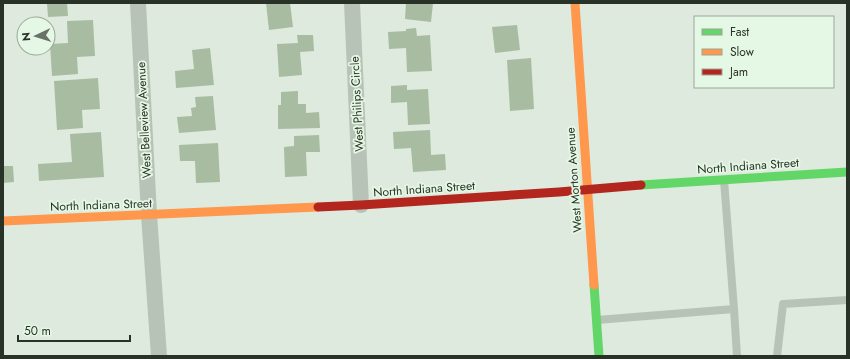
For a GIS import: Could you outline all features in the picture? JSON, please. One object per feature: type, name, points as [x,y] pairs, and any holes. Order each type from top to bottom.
[{"type":"main road","name":"West Morton Avenue","points":[[575,3],[599,356]]},
{"type":"main road","name":"North Indiana Street","points":[[3,221],[361,205],[847,172]]},
{"type":"street","name":"West Belleview Avenue","points":[[138,3],[149,215],[159,356]]},
{"type":"street","name":"West Philips Circle","points":[[352,3],[361,205]]},
{"type":"lane","points":[[724,180],[737,356]]},
{"type":"lane","points":[[776,356],[783,304],[847,300]]},
{"type":"lane","points":[[596,320],[734,309]]},
{"type":"building","points":[[47,3],[67,3],[68,16],[48,16]]},
{"type":"building","points":[[266,3],[290,3],[293,27],[269,30]]},
{"type":"building","points":[[406,3],[433,3],[431,22],[405,19]]},
{"type":"building","points":[[93,20],[95,56],[77,57],[78,74],[52,76],[51,56],[56,56],[56,44],[68,43],[67,21]]},
{"type":"building","points":[[517,25],[520,50],[495,53],[492,27]]},
{"type":"building","points":[[416,28],[417,36],[430,35],[432,71],[407,72],[406,48],[389,49],[388,32],[406,31],[406,29]]},
{"type":"building","points":[[297,35],[313,35],[314,51],[300,52],[302,75],[279,77],[277,44],[298,43]]},
{"type":"building","points":[[210,48],[214,85],[176,88],[175,71],[194,69],[192,50]]},
{"type":"building","points":[[531,58],[534,109],[510,111],[507,60]]},
{"type":"building","points":[[98,78],[100,109],[82,110],[83,128],[57,130],[54,81]]},
{"type":"building","points":[[407,85],[407,90],[428,89],[430,124],[408,125],[407,102],[391,103],[391,86]]},
{"type":"building","points":[[298,91],[298,104],[306,104],[306,113],[319,112],[320,128],[278,129],[278,105],[281,105],[281,92]]},
{"type":"building","points":[[213,96],[216,130],[179,133],[177,117],[192,116],[191,108],[196,107],[195,97]]},
{"type":"building","points":[[430,130],[431,155],[445,154],[446,170],[413,172],[411,148],[394,149],[393,132]]},
{"type":"building","points":[[101,132],[104,177],[39,181],[38,164],[72,162],[70,134]]},
{"type":"building","points":[[319,135],[320,152],[306,152],[307,176],[285,177],[284,147],[294,146],[294,136]]},
{"type":"building","points":[[218,143],[220,182],[196,183],[195,161],[180,161],[179,145]]},
{"type":"building","points":[[3,166],[13,166],[14,182],[3,183]]},
{"type":"traffic: fast","points":[[641,185],[847,172]]},
{"type":"traffic: fast","points":[[594,285],[599,356]]},
{"type":"traffic: slow","points":[[575,3],[594,285]]},
{"type":"traffic: slow","points":[[3,221],[318,207]]},
{"type":"traffic: jam","points":[[318,207],[559,192],[641,185]]}]
